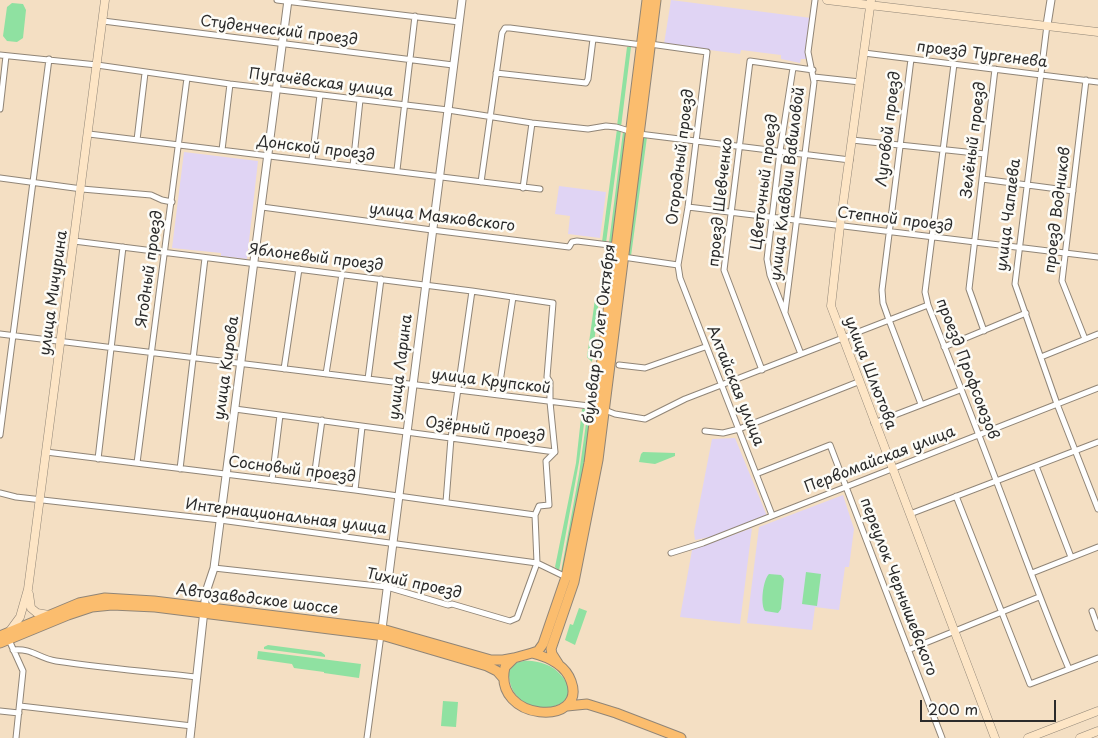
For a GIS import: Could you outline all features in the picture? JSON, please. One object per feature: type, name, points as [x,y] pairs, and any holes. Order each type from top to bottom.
[{"type":"main road","name":"улица Мичурина","points":[[7,638],[20,616],[28,589],[82,189],[105,0]]},
{"type":"main road","name":"бульвар 50 лет Октября","points":[[532,653],[538,651],[543,644],[566,577],[601,409],[623,257],[646,44],[647,0]]},
{"type":"main road","name":"бульвар 50 лет Октября","points":[[646,44],[656,0]]},
{"type":"main road","points":[[827,0],[871,2],[1098,32]]},
{"type":"main road","name":"улица Шлютова","points":[[871,2],[840,226],[831,301],[832,311],[995,738]]},
{"type":"main road","name":"бульвар 50 лет Октября","points":[[559,665],[551,649],[574,582],[598,460],[601,409],[617,246],[635,133]]},
{"type":"main road","name":"улица Мичурина","points":[[27,624],[31,608],[28,589]]},
{"type":"main road","name":"Автозаводское шоссе","points":[[7,638],[27,624],[48,615],[78,603],[105,598],[154,601],[205,610],[381,632],[491,660],[514,658]]},
{"type":"main road","name":"Автозаводское шоссе","points":[[7,638],[68,614],[102,606],[205,610]]},
{"type":"main road","points":[[31,608],[37,613],[48,615]]},
{"type":"main road","name":"Автозаводское шоссе","points":[[381,632],[487,666],[497,671],[504,679]]},
{"type":"main road","points":[[567,706],[571,701],[573,692],[570,677],[559,665],[550,659],[532,653],[514,658],[508,662],[505,667],[504,683],[513,700],[526,710],[546,713],[567,706],[587,704],[681,738]]},
{"type":"main road","points":[[573,692],[587,704]]},
{"type":"main road","points":[[1028,738],[1098,711]]},
{"type":"main road","points":[[1080,738],[1098,731]]},
{"type":"street","points":[[277,0],[459,22]]},
{"type":"street","name":"улица Ларина","points":[[367,738],[462,0]]},
{"type":"street","name":"улица Клавдии Вавиловой","points":[[785,312],[813,74],[808,52],[815,0]]},
{"type":"street","name":"улица Чапаева","points":[[1051,0],[1014,284],[1026,313],[1057,404],[1098,509]]},
{"type":"street","name":"улица Кирова","points":[[190,738],[206,592],[214,568],[288,1]]},
{"type":"street","points":[[397,170],[415,16]]},
{"type":"street","name":"Студенческий проезд","points":[[102,21],[453,65]]},
{"type":"street","points":[[481,182],[502,33],[505,28],[646,44]]},
{"type":"street","points":[[496,73],[586,83],[593,39]]},
{"type":"street","name":"Огородный проезд","points":[[646,44],[708,52],[688,207],[678,265]]},
{"type":"street","name":"проезд Тургенева","points":[[864,53],[1098,82]]},
{"type":"street","name":"Пугачёвская улица","points":[[0,55],[49,59],[230,84],[448,110],[532,123],[588,128],[606,126],[635,133]]},
{"type":"street","points":[[0,109],[6,56]]},
{"type":"street","points":[[0,435],[49,59]]},
{"type":"street","name":"Луговой проезд","points":[[911,59],[882,290],[883,303],[921,404]]},
{"type":"street","name":"проезд Шевченко","points":[[762,370],[724,270],[750,61],[793,68]]},
{"type":"street","name":"проезд Профсоюзов","points":[[954,64],[925,292],[928,305],[960,390],[1068,669]]},
{"type":"street","points":[[793,68],[813,74],[860,82]]},
{"type":"street","name":"Цветочный проезд","points":[[793,68],[780,151],[768,259],[770,275],[801,354]]},
{"type":"street","name":"Зелёный проезд","points":[[984,331],[969,290],[995,69]]},
{"type":"street","points":[[137,140],[145,73]]},
{"type":"street","name":"Ягодный проезд","points":[[137,463],[187,78]]},
{"type":"street","name":"проезд Водников","points":[[1084,339],[1062,281],[1086,80]]},
{"type":"street","points":[[222,150],[230,84]]},
{"type":"street","points":[[312,160],[320,95]]},
{"type":"street","points":[[353,166],[360,100]]},
{"type":"street","points":[[524,188],[532,123]]},
{"type":"street","points":[[635,133],[850,160]]},
{"type":"street","name":"Донской проезд","points":[[88,134],[397,170],[540,189]]},
{"type":"street","points":[[852,140],[985,154]]},
{"type":"street","points":[[0,178],[82,189],[151,195],[172,202]]},
{"type":"street","points":[[982,179],[1073,191]]},
{"type":"street","name":"улица Маяковского","points":[[262,207],[569,246],[577,240],[617,246]]},
{"type":"street","name":"Степной проезд","points":[[688,207],[1098,257]]},
{"type":"street","name":"Яблоневый проезд","points":[[74,241],[472,290],[553,303],[547,377],[550,382],[550,402]]},
{"type":"street","points":[[98,459],[123,247]]},
{"type":"street","points":[[623,257],[678,265]]},
{"type":"street","points":[[180,469],[205,258]]},
{"type":"street","name":"Алтайская улица","points":[[678,265],[680,278],[705,347],[772,515]]},
{"type":"street","points":[[284,369],[299,269]]},
{"type":"street","points":[[326,374],[342,274]]},
{"type":"street","points":[[368,380],[381,279]]},
{"type":"street","points":[[446,502],[451,438],[472,290]]},
{"type":"street","points":[[498,395],[513,297]]},
{"type":"street","name":"улица Крупской","points":[[0,334],[498,395],[601,409],[613,414],[645,419],[684,399],[928,305]]},
{"type":"street","points":[[944,347],[1026,313]]},
{"type":"street","points":[[1041,357],[1098,334]]},
{"type":"street","points":[[619,365],[645,368],[705,347]]},
{"type":"street","points":[[705,431],[724,433],[739,429],[858,382]]},
{"type":"street","name":"Первомайская улица","points":[[671,553],[703,543],[846,488],[978,434],[1098,388]]},
{"type":"street","points":[[874,423],[960,390]]},
{"type":"street","points":[[537,563],[535,515],[539,506],[549,504],[546,461],[555,452],[550,402]]},
{"type":"street","name":"Озёрный проезд","points":[[235,409],[555,452]]},
{"type":"street","points":[[272,480],[280,415]]},
{"type":"street","points":[[313,485],[322,420]]},
{"type":"street","points":[[355,490],[362,427]]},
{"type":"street","points":[[910,514],[1098,442]]},
{"type":"street","name":"переулок Чернышевского","points":[[756,474],[830,446],[942,738]]},
{"type":"street","name":"Сосновый проезд","points":[[46,452],[355,490],[535,515]]},
{"type":"street","points":[[1036,466],[1071,557]]},
{"type":"street","name":"Интернациональная улица","points":[[0,493],[16,497],[220,520],[537,563],[566,577]]},
{"type":"street","points":[[956,496],[1000,612],[1030,684],[1098,658]]},
{"type":"street","points":[[1032,573],[1098,547]]},
{"type":"street","name":"Тихий проезд","points":[[214,568],[387,587],[513,621],[517,618],[537,563]]},
{"type":"street","points":[[908,650],[1039,597]]},
{"type":"street","points":[[1092,611],[1098,628]]},
{"type":"street","points":[[7,638],[23,671],[16,738]]},
{"type":"street","points":[[13,650],[30,650],[44,659],[197,677]]},
{"type":"street","points":[[20,706],[192,726]]},
{"type":"street","points":[[0,711],[19,713]]},
{"type":"shaded area","points":[[671,0],[811,18],[806,59],[801,59],[800,63],[781,59],[781,55],[741,50],[740,54],[664,44]]},
{"type":"shaded area","points":[[184,152],[258,161],[247,259],[221,256],[221,253],[172,248]]},
{"type":"shaded area","points":[[559,186],[606,192],[600,238],[568,234],[570,216],[555,214]]},
{"type":"shaded area","points":[[735,438],[767,516],[710,537],[695,540],[694,532],[712,439]]},
{"type":"shaded area","points":[[843,495],[854,529],[849,567],[845,567],[839,610],[815,607],[812,630],[747,623],[759,527]]},
{"type":"shaded area","points":[[752,528],[740,624],[680,617],[692,550]]},
{"type":"green space","points":[[12,3],[23,4],[26,10],[23,38],[17,42],[7,41],[3,36],[7,7]]},
{"type":"green space","points":[[627,47],[631,47],[621,127],[617,126]]},
{"type":"green space","points":[[617,129],[621,131],[606,243],[602,242]]},
{"type":"green space","points":[[623,132],[626,134],[614,244],[609,243]]},
{"type":"green space","points":[[647,137],[631,256],[628,255],[641,139]]},
{"type":"green space","points":[[595,299],[599,299],[592,362],[587,357]]},
{"type":"green space","points":[[582,409],[586,409],[579,462],[559,571],[555,567],[576,463]]},
{"type":"green space","points":[[588,409],[591,411],[588,452],[564,571],[561,572],[579,474]]},
{"type":"green space","points":[[643,452],[675,453],[675,456],[655,464],[639,462]]},
{"type":"green space","points":[[806,572],[821,574],[817,606],[802,604]]},
{"type":"green space","points":[[769,574],[781,575],[784,579],[781,609],[778,613],[765,611],[763,608],[764,586]]},
{"type":"green space","points":[[579,608],[587,611],[575,645],[565,640],[570,624],[573,625]]},
{"type":"green space","points":[[268,645],[321,652],[325,657],[264,649]]},
{"type":"green space","points":[[258,651],[361,664],[359,678],[294,668],[292,664],[257,659]]},
{"type":"green space","points":[[524,661],[544,664],[560,674],[568,687],[567,697],[560,704],[548,707],[534,706],[521,700],[512,689],[509,671],[515,663]]},
{"type":"green space","points":[[443,701],[458,702],[456,727],[441,726]]}]
